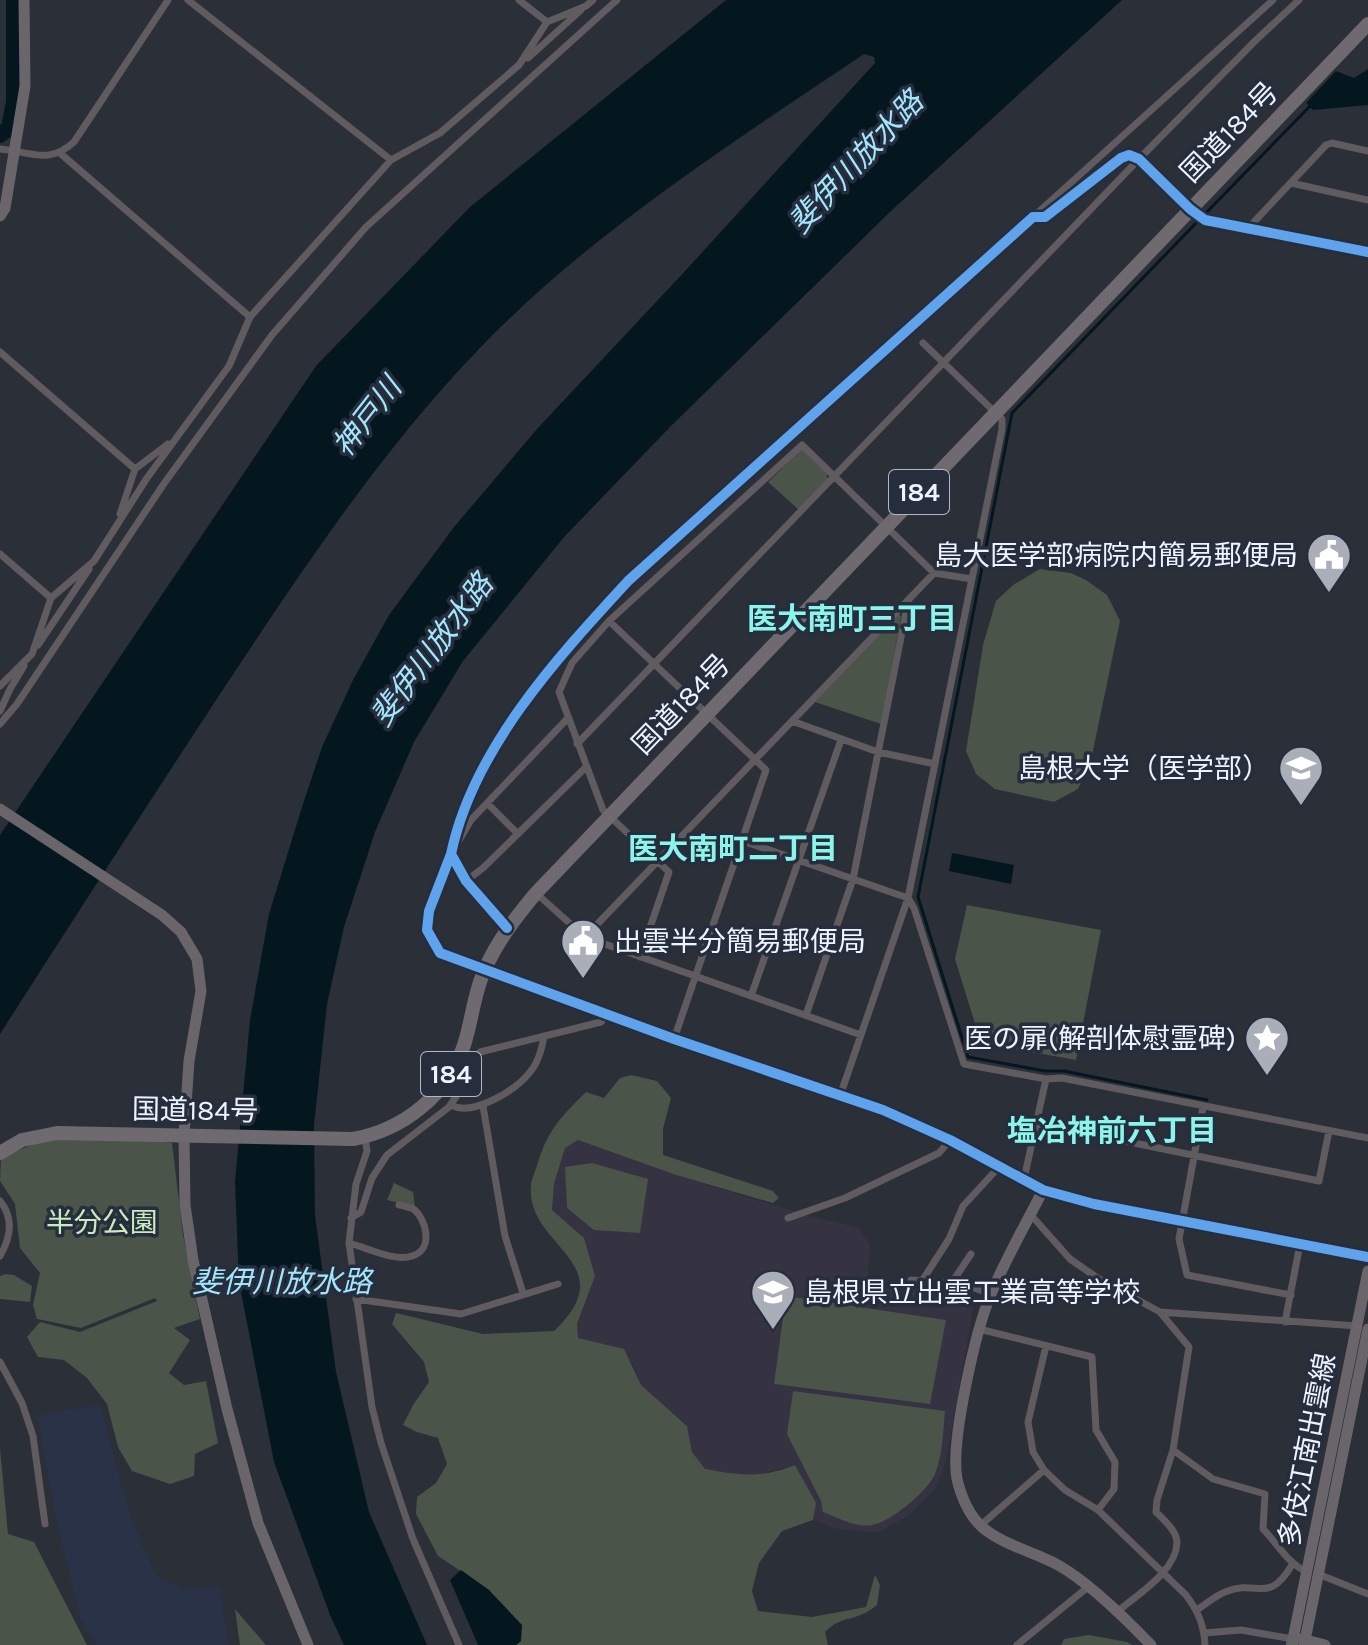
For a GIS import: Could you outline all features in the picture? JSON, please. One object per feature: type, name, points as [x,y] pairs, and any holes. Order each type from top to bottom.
[{"type":"highway","name":"国道184号","points":[[0,1153],[22,1140],[57,1133],[359,1138],[402,1122],[425,1104],[451,1076],[463,1047],[483,971],[507,928],[536,893],[1368,24]]},
{"type":"street","points":[[0,216],[5,208],[25,86],[24,0]]},
{"type":"street","points":[[0,149],[42,156],[61,154],[74,142],[168,0]]},
{"type":"street","points":[[188,0],[391,160]]},
{"type":"street","points":[[519,0],[547,22]]},
{"type":"street","points":[[0,724],[17,704],[163,485],[272,335],[366,227],[617,0]]},
{"type":"street","points":[[1273,0],[628,581],[568,646],[521,705],[490,759],[457,826],[451,854],[429,911],[427,930],[440,953],[674,1039],[883,1110],[950,1140],[1043,1190],[1094,1204],[1368,1257]]},
{"type":"street","points":[[577,744],[1139,159],[1299,0]]},
{"type":"street","points":[[519,65],[547,22],[589,3]]},
{"type":"street","points":[[0,711],[10,689],[116,526],[229,366],[250,317],[391,160],[440,133],[589,3]]},
{"type":"street","points":[[1252,229],[1254,222],[1326,145],[1332,143],[1368,151]]},
{"type":"street","points":[[61,154],[250,317]]},
{"type":"street","points":[[1033,217],[1045,217],[1129,155],[1139,159],[1205,220],[1368,252]]},
{"type":"street","points":[[1291,183],[1368,200]]},
{"type":"street","points":[[840,1096],[908,898],[1002,429],[1002,419],[923,343]]},
{"type":"street","points":[[0,352],[135,469]]},
{"type":"street","points":[[116,526],[135,469],[175,439]]},
{"type":"street","points":[[640,957],[669,872],[603,810],[559,692],[572,663],[609,621],[802,445],[934,573],[972,579]]},
{"type":"street","points":[[0,554],[51,598]]},
{"type":"street","points":[[0,686],[32,654],[51,598],[94,561]]},
{"type":"street","points":[[585,937],[934,573]]},
{"type":"street","points":[[806,1015],[853,879],[906,612],[904,605]]},
{"type":"street","points":[[609,621],[766,770],[674,1039]]},
{"type":"street","points":[[451,854],[471,820],[568,718]]},
{"type":"street","points":[[792,721],[878,752],[935,764]]},
{"type":"street","points":[[751,996],[841,740]]},
{"type":"street","points":[[466,881],[585,768]]},
{"type":"street","points":[[487,803],[518,834]]},
{"type":"street","points":[[0,809],[133,895],[181,932],[197,959],[201,991],[189,1061],[184,1135],[185,1205],[193,1260],[227,1409],[258,1523],[308,1645]]},
{"type":"street","points":[[743,841],[908,898],[914,908],[964,1064],[1046,1079],[1062,1078],[1368,1138]]},
{"type":"street","points":[[451,854],[466,881],[507,928]]},
{"type":"street","points":[[536,893],[585,937],[861,1035]]},
{"type":"street","points":[[351,1218],[361,1212],[372,1178],[387,1155],[451,1105],[470,1076],[480,1052],[601,1022],[607,1015]]},
{"type":"street","points":[[451,1105],[459,1109],[483,1106],[528,1075],[535,1065],[544,1036]]},
{"type":"street","points":[[1024,1179],[1046,1079]]},
{"type":"street","points":[[483,1106],[505,1236],[523,1293]]},
{"type":"street","points":[[1203,1107],[1179,1239],[1187,1275],[1291,1295]]},
{"type":"street","points":[[1037,1123],[1319,1181],[1329,1131]]},
{"type":"street","points":[[359,1138],[367,1151],[356,1184],[349,1243],[372,1407],[413,1539],[459,1645]]},
{"type":"street","points":[[788,1218],[845,1198],[939,1153],[950,1140]]},
{"type":"street","points":[[922,1281],[949,1239],[963,1206],[999,1167]]},
{"type":"street","points":[[1043,1190],[991,1294],[979,1329],[962,1413],[957,1477],[967,1506],[981,1525],[996,1536],[1061,1567],[1088,1587],[1151,1645]]},
{"type":"street","points":[[0,1201],[11,1224],[7,1244],[0,1256]]},
{"type":"street","points":[[349,1243],[398,1257],[411,1257],[420,1252],[427,1234],[423,1221],[411,1208],[399,1205]]},
{"type":"street","points":[[1031,1215],[1070,1259],[1160,1312],[1189,1347],[1173,1450],[1156,1512],[1172,1529],[1177,1541],[1171,1564],[1116,1613]]},
{"type":"street","points":[[1285,1322],[1300,1244]]},
{"type":"street","points":[[951,1284],[971,1254]]},
{"type":"street","name":"多伎江南出雲線","points":[[1299,1643],[1364,1327],[1368,1271]]},
{"type":"street","points":[[911,1280],[966,1285],[991,1294]]},
{"type":"street","points":[[356,1299],[461,1314],[558,1284]]},
{"type":"street","points":[[1160,1312],[1364,1327]]},
{"type":"street","points":[[979,1329],[1092,1357],[1096,1430],[1115,1462],[1114,1489],[1098,1510]]},
{"type":"street","points":[[1046,1346],[1028,1422],[1033,1452],[1044,1470],[1065,1490],[1098,1510],[1164,1571],[1197,1610],[1205,1645]]},
{"type":"street","points":[[0,1362],[22,1403],[33,1436],[45,1524]]},
{"type":"street","points":[[1173,1450],[1213,1479],[1265,1494],[1263,1529],[1281,1547],[1292,1565],[1368,1594]]},
{"type":"street","points":[[981,1525],[1044,1470]]},
{"type":"street","points":[[1197,1610],[1224,1592],[1245,1588],[1268,1589],[1281,1584],[1292,1565]]},
{"type":"street","points":[[1017,1645],[1088,1587]]},
{"type":"street","points":[[1204,1633],[1241,1630],[1299,1643],[1325,1645]]},
{"type":"shaded area","name":"島根県立出雲工業高等学校","points":[[578,1140],[676,1175],[859,1228],[870,1245],[868,1279],[975,1297],[946,1461],[936,1488],[908,1516],[877,1533],[837,1529],[813,1520],[815,1503],[795,1465],[754,1476],[705,1470],[692,1452],[687,1426],[641,1385],[633,1364],[578,1338],[577,1325],[595,1276],[584,1238],[552,1210],[554,1184],[565,1148]]},
{"type":"shaded area","points":[[100,1405],[130,1516],[155,1574],[183,1589],[220,1587],[228,1645],[96,1645],[80,1617],[59,1533],[37,1415]]},
{"type":"green space","points":[[802,449],[827,473],[827,482],[799,510],[768,482]]},
{"type":"green space","points":[[1040,569],[1071,573],[1086,580],[1107,595],[1120,621],[1091,760],[1078,789],[1054,802],[995,789],[976,774],[966,751],[983,645],[996,601],[1013,585]]},
{"type":"green space","points":[[898,614],[901,616],[881,724],[815,702]]},
{"type":"green space","points":[[967,905],[1101,930],[1076,1060],[981,1043],[955,959]]},
{"type":"green space","points":[[631,1075],[657,1081],[671,1098],[663,1129],[663,1155],[773,1191],[779,1198],[773,1203],[676,1175],[578,1140],[565,1148],[554,1184],[552,1210],[584,1238],[595,1276],[577,1324],[578,1338],[624,1349],[641,1385],[687,1426],[692,1452],[705,1469],[750,1474],[795,1465],[816,1503],[813,1520],[782,1531],[759,1563],[752,1591],[758,1611],[812,1617],[866,1607],[875,1575],[880,1585],[877,1605],[831,1626],[825,1632],[828,1645],[516,1645],[521,1641],[489,1590],[438,1556],[416,1514],[417,1497],[436,1483],[447,1464],[438,1438],[403,1425],[429,1382],[424,1362],[392,1324],[396,1313],[483,1334],[554,1331],[573,1308],[580,1288],[577,1271],[533,1207],[533,1177],[547,1140],[586,1092],[604,1098],[620,1078]]},
{"type":"green space","name":"半分公園","points":[[126,1137],[172,1143],[183,1235],[200,1319],[174,1328],[190,1340],[169,1373],[184,1385],[206,1381],[218,1443],[195,1454],[194,1476],[170,1484],[132,1471],[118,1447],[107,1404],[87,1378],[64,1360],[38,1357],[27,1337],[40,1322],[80,1332],[157,1301],[155,1298],[81,1328],[37,1319],[33,1305],[40,1273],[20,1248],[15,1204],[0,1181],[1,1157],[47,1139]]},
{"type":"green space","points":[[592,1163],[648,1179],[640,1233],[594,1230],[567,1208],[565,1167]]},
{"type":"green space","points":[[394,1183],[413,1192],[415,1207],[387,1200]]},
{"type":"green space","points":[[14,1275],[32,1286],[30,1302],[0,1299],[0,1276]]},
{"type":"green space","points":[[786,1296],[946,1320],[930,1404],[774,1384]]},
{"type":"green space","points":[[793,1391],[945,1411],[940,1459],[931,1481],[917,1497],[880,1523],[866,1526],[854,1524],[823,1512],[821,1501],[787,1434]]},
{"type":"green space","points":[[0,1448],[8,1534],[34,1542],[87,1645],[0,1645]]},
{"type":"green space","points":[[235,1609],[266,1645],[240,1645]]},
{"type":"green space","points":[[1089,1635],[1132,1645],[1061,1645],[1064,1639]]},
{"type":"water","points":[[726,0],[1122,0],[891,211],[671,426],[565,536],[463,661],[414,742],[375,832],[344,927],[327,1004],[314,1125],[315,1215],[336,1372],[369,1512],[427,1645],[344,1645],[274,1462],[239,1282],[235,1182],[250,1020],[269,914],[322,747],[353,680],[389,615],[454,527],[537,429],[875,63],[874,57],[864,54],[713,156],[615,228],[522,307],[442,389],[374,472],[280,604],[0,1034],[0,835],[316,366],[470,207]]},
{"type":"water","points":[[1368,69],[1368,105],[1313,110],[1306,103],[1336,71],[1354,78]]},
{"type":"water","points":[[952,853],[1014,865],[1011,884],[949,871]]},
{"type":"water","points":[[461,1570],[489,1590],[522,1625],[521,1641],[516,1645],[478,1645],[450,1580]]},
{"type":"waterway","points":[[0,135],[9,128],[14,102],[14,0]]},
{"type":"waterway","points":[[1204,215],[1310,106]]},
{"type":"waterway","points":[[1199,220],[1012,413],[918,897],[968,1057],[1045,1071],[1064,1071],[1207,1100]]},
{"type":"cycle path","points":[[507,928],[466,881],[451,854],[462,815],[478,778],[521,707],[573,641],[628,581],[1033,217],[1045,217],[1129,155],[1139,159],[1205,220],[1368,252]]},
{"type":"cycle path","points":[[451,854],[429,911],[427,930],[440,953],[674,1039],[883,1110],[950,1140],[1043,1190],[1094,1204],[1368,1257]]},
{"type":"place","name":"島大医学部病院内簡易郵便局","points":[[1329,594]]},
{"type":"place","name":"島根大学（医学部）","points":[[1301,807]]},
{"type":"place","name":"出雲半分簡易郵便局","points":[[583,980]]},
{"type":"place","name":"医の扉(解剖体慰霊碑)","points":[[1267,1077]]},
{"type":"place","name":"島根県立出雲工業高等学校","points":[[773,1331]]},
{"type":"district","name":"医大南町三丁目","points":[[852,619]]},
{"type":"district","name":"医大南町二丁目","points":[[733,849]]},
{"type":"district","name":"塩冶神前六丁目","points":[[1112,1131]]},
{"type":"water label","name":"斐伊川放水路","points":[[856,162]]},
{"type":"water label","name":"神戸川","points":[[367,417]]},
{"type":"water label","name":"斐伊川放水路","points":[[432,650]]},
{"type":"water label","name":"斐伊川放水路","points":[[282,1282]]}]
